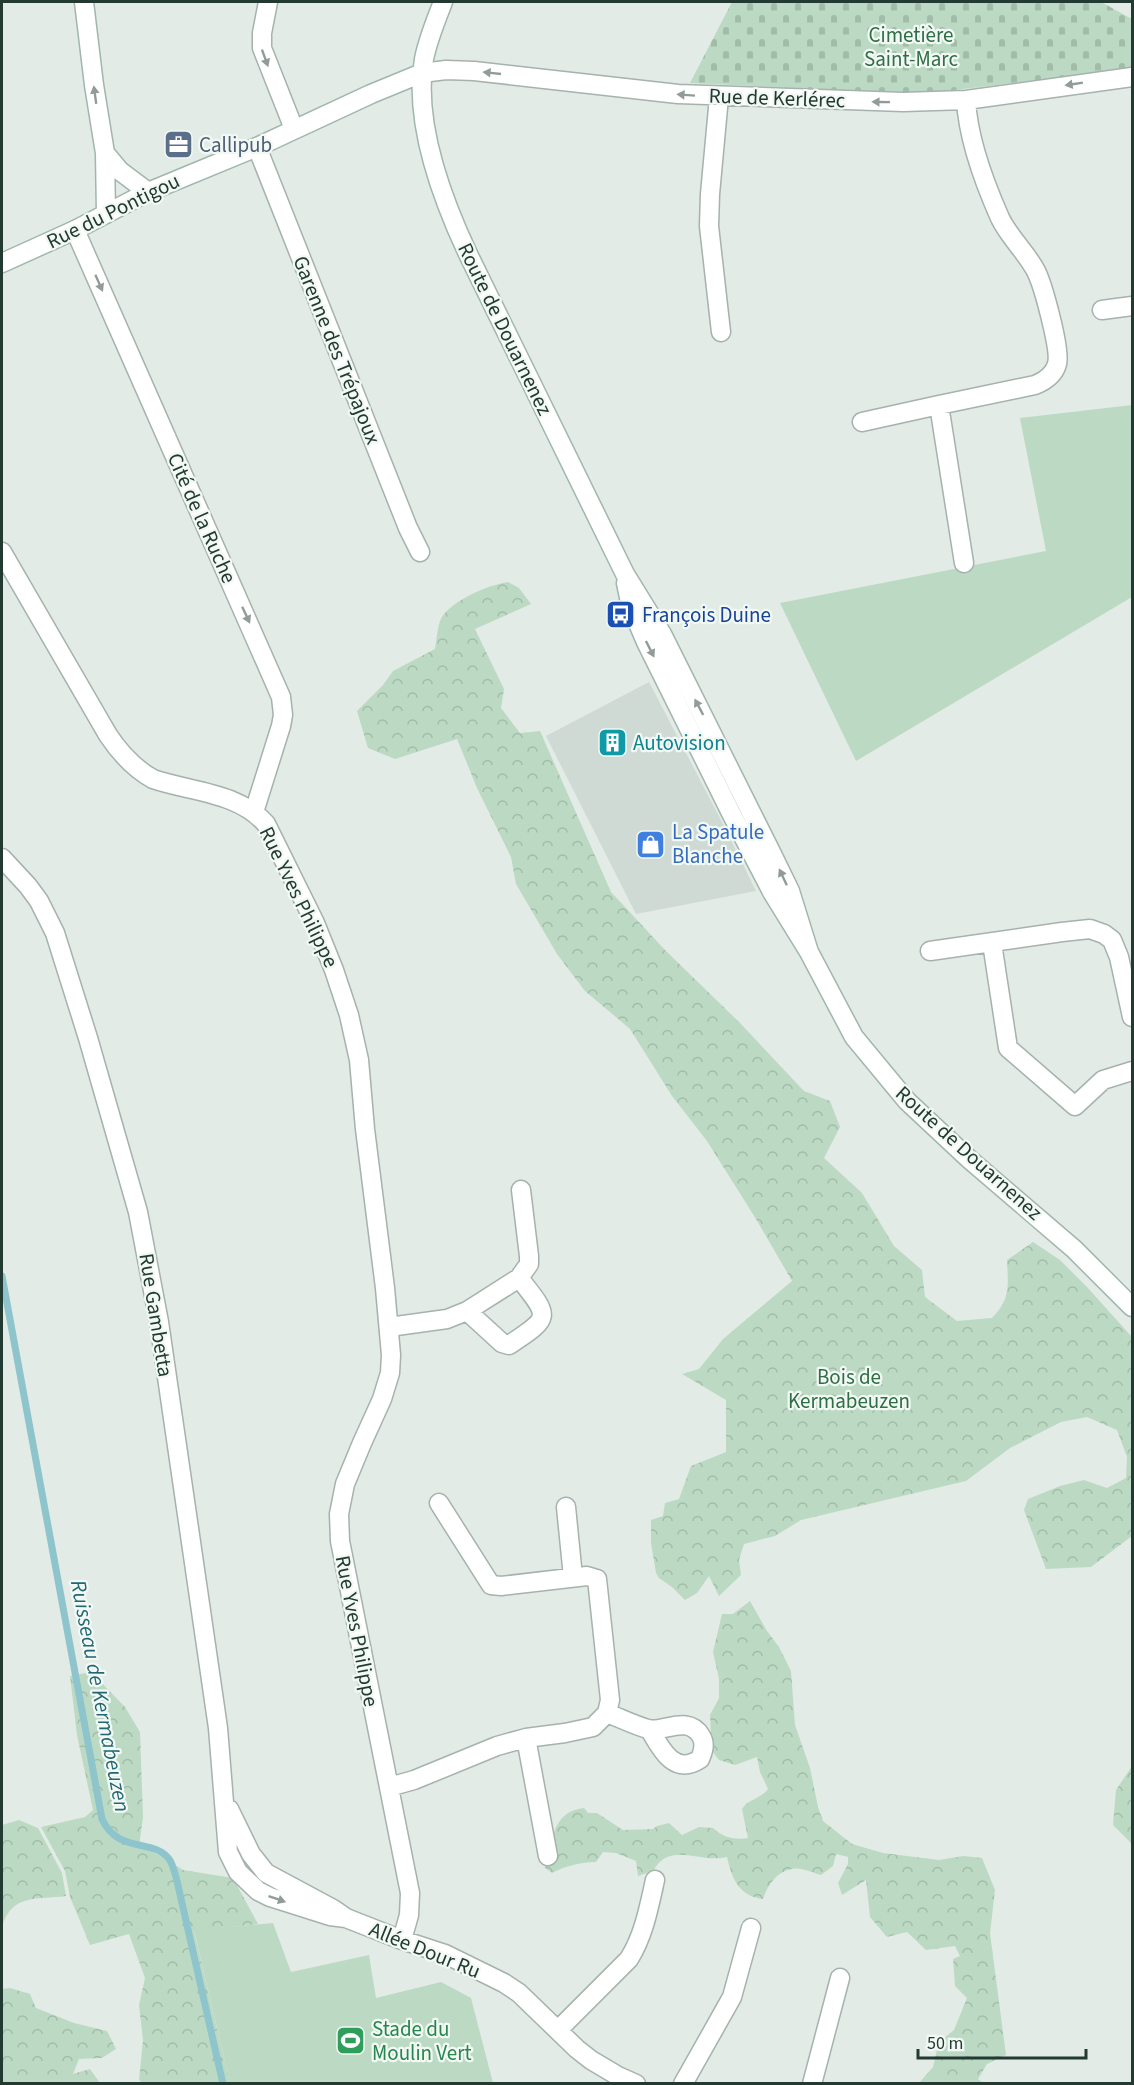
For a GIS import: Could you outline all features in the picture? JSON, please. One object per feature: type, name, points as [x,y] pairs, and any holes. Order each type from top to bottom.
[{"type":"street","points":[[84,2],[105,153],[106,214]]},
{"type":"street","points":[[268,2],[262,33],[262,48],[294,129]]},
{"type":"street","name":"Route de Douarnenez","points":[[443,2],[429,39],[422,73],[427,133],[438,179],[451,215],[625,574],[667,645],[772,854],[790,891],[809,952],[850,1030],[907,1101],[969,1159],[1008,1190],[1074,1249],[1132,1307]]},
{"type":"street","name":"Rue de Kerlérec","points":[[422,73],[446,70],[474,71],[630,90],[719,97],[903,102],[966,100],[1132,77]]},
{"type":"street","name":"Rue du Pontigou","points":[[2,263],[75,230],[148,192],[257,147],[422,73]]},
{"type":"street","points":[[719,97],[709,226],[721,332]]},
{"type":"street","points":[[862,422],[1035,385],[1046,380],[1057,363],[1058,354],[1040,281],[1031,262],[1001,220],[974,145],[966,100]]},
{"type":"street","name":"Garenne des Trépajoux","points":[[257,147],[408,528],[420,552]]},
{"type":"street","points":[[105,153],[120,171],[148,192]]},
{"type":"street","name":"Cité de la Ruche","points":[[75,230],[281,697],[283,715],[281,726],[254,812]]},
{"type":"street","points":[[1102,310],[1132,306]]},
{"type":"street","points":[[939,405],[964,564]]},
{"type":"street","name":"Rue Yves Philippe","points":[[2,552],[108,735],[127,760],[153,779],[236,802],[254,812],[266,824],[304,897],[349,1014],[359,1060],[389,1327],[390,1373],[382,1400],[345,1484],[341,1499],[339,1527],[410,1893],[409,1915],[402,1940]]},
{"type":"street","name":"Rue Gambetta","points":[[2,858],[28,885],[55,933],[138,1212],[159,1322],[218,1728],[225,1839],[232,1864]]},
{"type":"street","points":[[930,951],[1062,932],[1090,930],[1104,934],[1112,940],[1119,957],[1132,1017]]},
{"type":"street","points":[[992,943],[1008,1048],[1020,1061],[1075,1106],[1103,1080],[1132,1071]]},
{"type":"street","points":[[389,1327],[447,1319],[467,1311],[519,1278],[529,1264],[521,1190]]},
{"type":"street","points":[[467,1311],[502,1343],[509,1345],[538,1326],[543,1317],[538,1302],[519,1278]]},
{"type":"street","points":[[389,1787],[414,1780],[486,1750],[526,1738],[565,1733],[593,1726],[607,1713],[610,1690],[597,1579],[573,1577],[501,1586],[491,1585],[439,1503]]},
{"type":"street","points":[[566,1507],[573,1577]]},
{"type":"street","points":[[607,1713],[650,1730]]},
{"type":"street","points":[[526,1738],[548,1856]]},
{"type":"street","name":"Rue Gambetta","points":[[224,1799],[251,1854]]},
{"type":"street","name":"Allée Dour Ru","points":[[251,1854],[266,1873],[346,1918],[445,1954],[504,1983],[519,1993],[591,2060],[636,2084]]},
{"type":"street","name":"Allée Dour Ru","points":[[232,1864],[251,1886],[270,1897],[330,1916],[346,1918]]},
{"type":"street","points":[[558,2030],[633,1953],[645,1924],[654,1880]]},
{"type":"street","points":[[683,2084],[732,1996],[751,1928]]},
{"type":"street","points":[[812,2084],[840,1978]]},
{"type":"shaded area","points":[[649,682],[756,891],[636,914],[546,736]]},
{"type":"green space","name":"Cimetière Saint-Marc","points":[[732,2],[1101,2],[1132,19],[1132,69],[920,94],[690,83]]},
{"type":"green space","points":[[1132,405],[1132,597],[856,761],[780,603],[1046,551],[1020,418]]},
{"type":"green space","name":"Bois de Kermabeuzen","points":[[508,582],[519,588],[531,604],[475,629],[504,689],[501,708],[520,733],[540,731],[611,892],[804,1091],[830,1101],[840,1127],[824,1158],[862,1193],[894,1246],[922,1270],[925,1297],[957,1321],[992,1318],[1002,1304],[1007,1291],[1007,1260],[1033,1242],[1060,1260],[1132,1337],[1132,1536],[1091,1567],[1046,1569],[1024,1510],[1028,1499],[1060,1486],[1084,1480],[1107,1488],[1126,1478],[1127,1457],[1117,1430],[1087,1417],[1061,1422],[1010,1448],[966,1481],[801,1520],[775,1536],[744,1544],[739,1560],[741,1575],[719,1596],[709,1576],[697,1593],[685,1600],[656,1573],[651,1543],[651,1520],[663,1516],[665,1503],[679,1499],[691,1466],[726,1452],[726,1400],[682,1374],[699,1369],[723,1339],[792,1281],[707,1141],[672,1096],[630,1029],[585,991],[557,954],[516,884],[511,857],[477,788],[457,739],[395,759],[368,748],[357,711],[383,685],[393,671],[435,649],[440,620],[454,605],[481,590]]},
{"type":"green space","points":[[750,1601],[791,1671],[795,1725],[810,1768],[823,1821],[852,1844],[883,1853],[939,1860],[963,1856],[982,1858],[995,1890],[990,1933],[1006,2055],[987,2064],[978,2079],[983,2083],[919,2083],[933,2067],[939,2042],[954,2030],[967,1998],[955,1986],[953,1959],[960,1956],[955,1946],[926,1950],[907,1932],[887,1937],[870,1917],[866,1880],[842,1895],[838,1883],[848,1864],[848,1857],[836,1854],[833,1866],[821,1875],[803,1869],[781,1873],[770,1884],[763,1899],[742,1890],[734,1879],[727,1857],[706,1858],[677,1855],[660,1862],[653,1871],[638,1876],[636,1861],[616,1853],[603,1852],[596,1862],[573,1865],[552,1873],[545,1868],[559,1822],[573,1810],[584,1808],[588,1813],[597,1813],[623,1830],[653,1829],[669,1823],[682,1835],[699,1827],[713,1828],[729,1838],[748,1838],[742,1809],[768,1789],[760,1772],[757,1757],[735,1765],[719,1760],[712,1751],[710,1715],[719,1698],[719,1679],[713,1652],[722,1614],[733,1614]]},
{"type":"green space","points":[[91,1672],[125,1707],[140,1732],[143,1817],[139,1847],[159,1855],[183,1870],[233,1878],[258,1924],[194,1931],[230,2083],[144,2084],[139,2080],[143,2040],[139,2005],[145,1978],[129,1934],[90,1945],[70,1897],[65,1871],[41,1827],[85,1817],[93,1810],[77,1735],[70,1676]]},
{"type":"green space","points":[[1132,1766],[1132,1844],[1113,1825],[1116,1790]]},
{"type":"green space","points":[[19,1820],[38,1828],[62,1873],[66,1896],[19,1903],[7,1915],[2,1926],[2,1825]]},
{"type":"green space","name":"Stade du Moulin Vert","points":[[273,1923],[291,1972],[369,1955],[376,1998],[441,1982],[471,1998],[493,2083],[230,2083],[194,1930]]},
{"type":"green space","points":[[10,1988],[30,1994],[36,2008],[74,2023],[107,2031],[116,2049],[102,2058],[79,2059],[73,2074],[90,2069],[100,2083],[2,2083],[2,1989]]},
{"type":"waterway","name":"Ruisseau de Kermabeuzen","points":[[2,1276],[102,1819],[117,1837],[126,1842],[154,1849],[162,1853],[172,1864],[223,2084]]},
{"type":"place","name":"Callipub","points":[[178,145]]},
{"type":"place","name":"François Duine","points":[[621,615]]},
{"type":"place","name":"Autovision","points":[[612,743]]},
{"type":"place","name":"La Spatule Blanche","points":[[651,844]]},
{"type":"place","name":"Stade du Moulin Vert","points":[[351,2041]]}]
